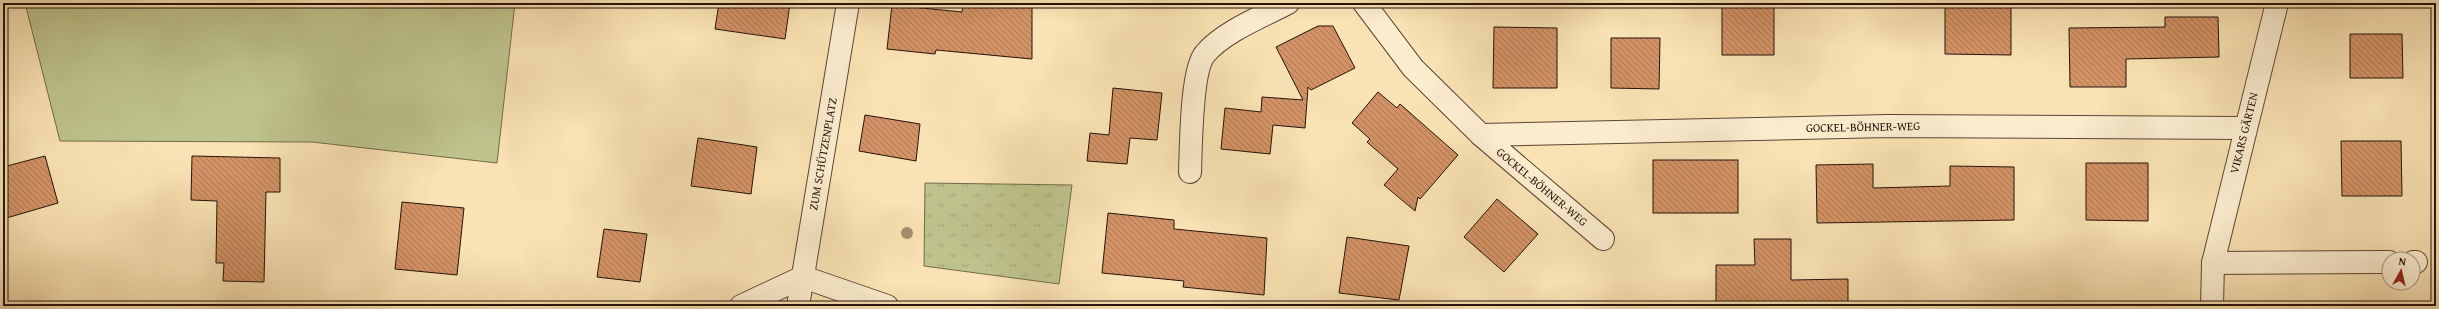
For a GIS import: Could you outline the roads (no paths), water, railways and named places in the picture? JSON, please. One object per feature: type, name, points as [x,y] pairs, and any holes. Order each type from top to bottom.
[{"type":"street","name":"ZUM SCHÜTZENPLATZ","points":[[798,306],[848,3]]},
{"type":"street","points":[[1190,172],[1194,94],[1204,55],[1225,38],[1288,3]]},
{"type":"street","name":"GOCKEL-BÖHNER-WEG","points":[[1364,3],[1413,68],[1482,135],[1603,239]]},
{"type":"street","name":"VIKARS GÄRTEN","points":[[2212,306],[2213,263],[2277,3]]},
{"type":"street","name":"GOCKEL-BÖHNER-WEG","points":[[1482,135],[1888,126],[2245,128]]},
{"type":"street","points":[[2213,263],[2381,262]]},
{"type":"street","points":[[742,306],[803,277],[887,306]]}]
